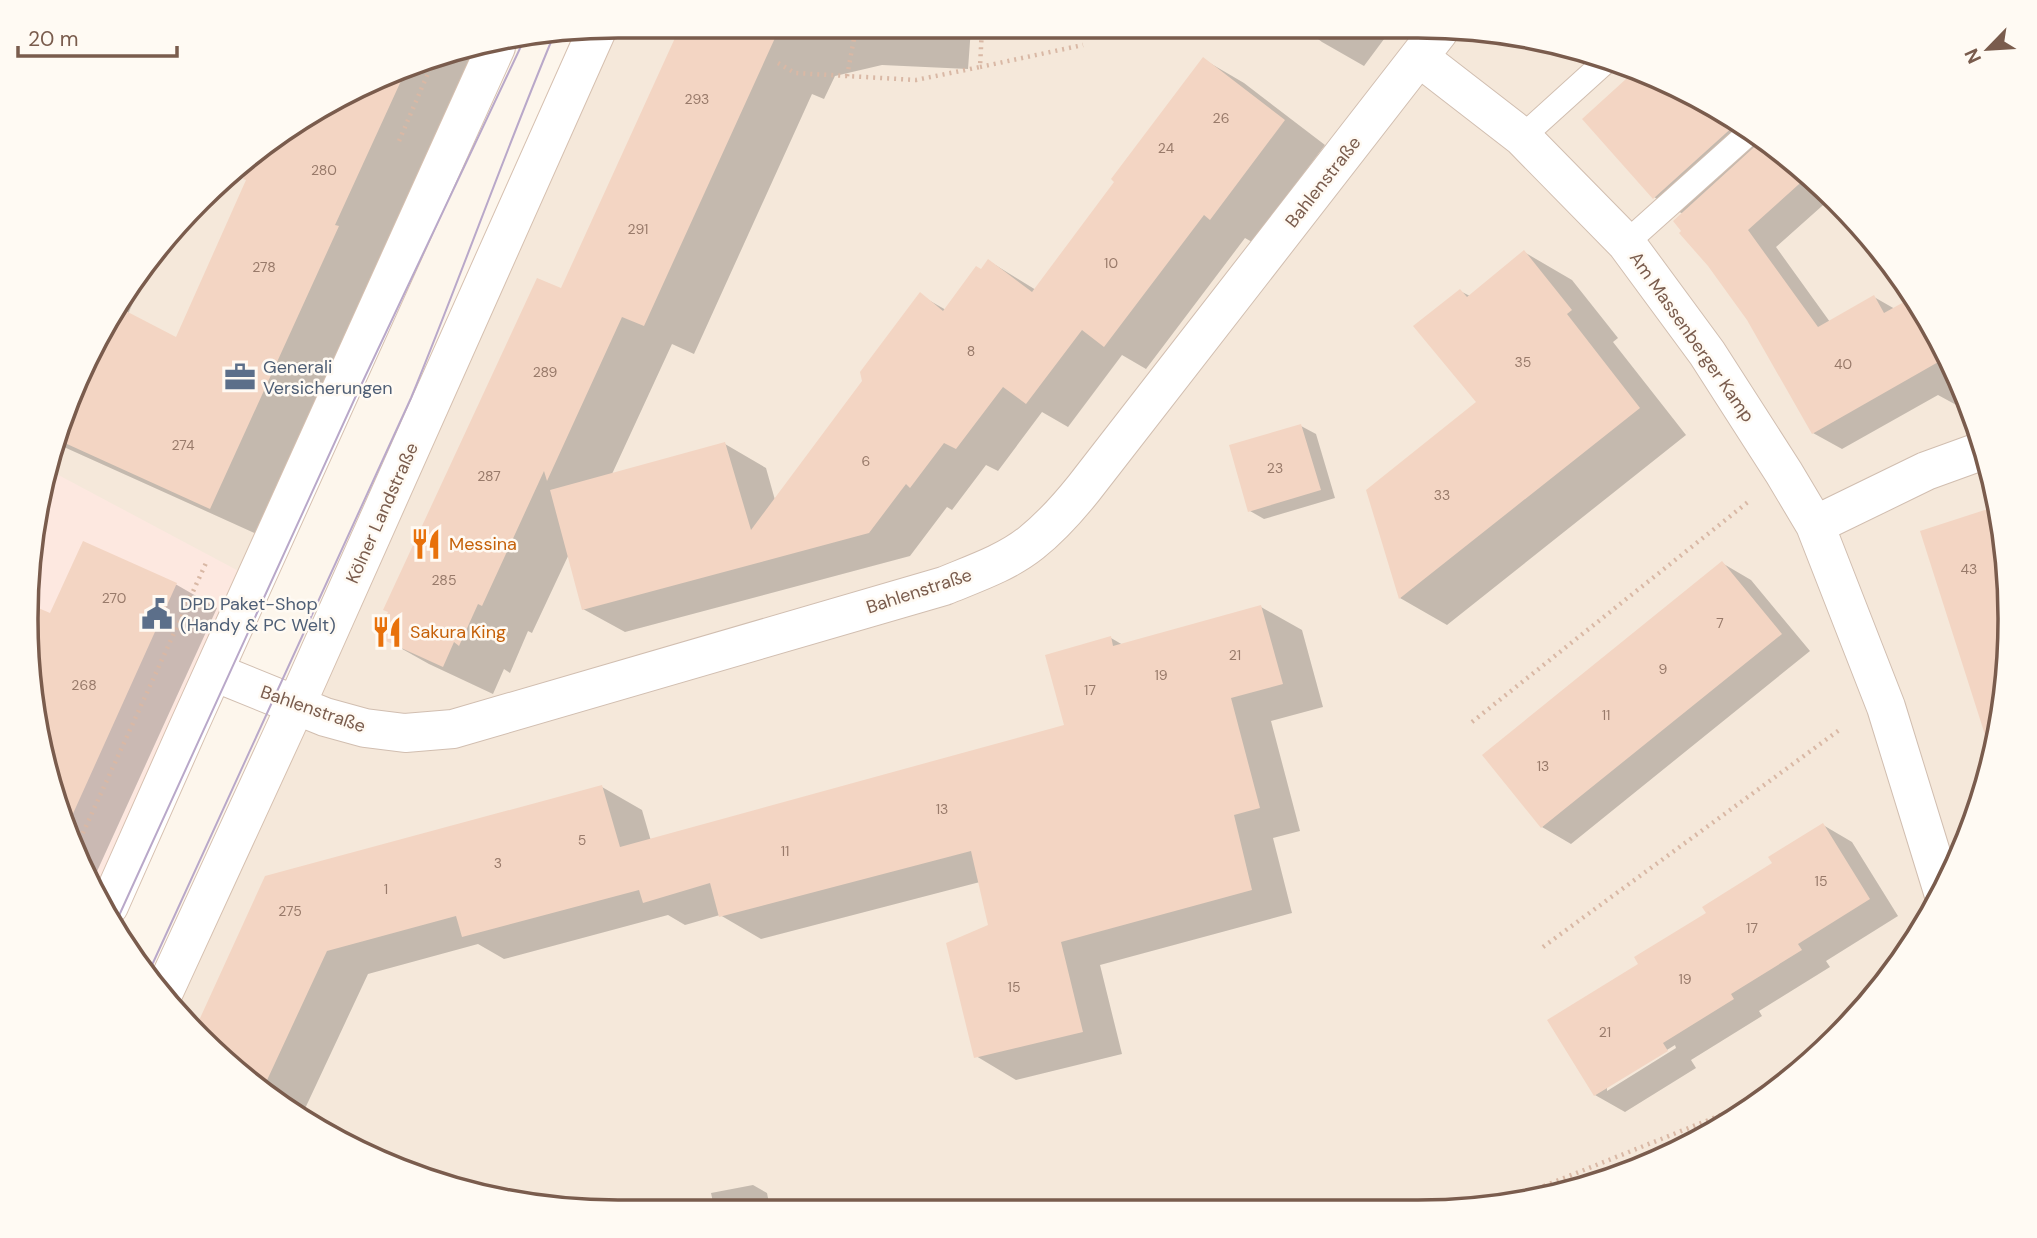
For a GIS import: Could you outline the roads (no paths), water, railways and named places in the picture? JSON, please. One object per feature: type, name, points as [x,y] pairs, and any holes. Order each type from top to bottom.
[{"type":"street","name":"Kölner Landstraße","points":[[168,984],[296,705],[593,39]]},
{"type":"street","name":"Bahlenstraße","points":[[214,672],[325,717],[365,729],[405,733],[453,729],[944,586],[984,570],[1030,544],[1060,517],[1429,44]]},
{"type":"street","name":"Am Massenberger Kamp","points":[[1429,44],[1626,243],[1707,353],[1784,473],[1815,525],[1886,707],[1938,877]]},
{"type":"street","points":[[111,901],[493,53]]},
{"type":"street","points":[[1815,525],[1926,471],[1974,453]]},
{"type":"lane","points":[[1522,137],[1599,67]]},
{"type":"lane","points":[[1626,243],[1743,138]]},
{"type":"tram line","points":[[152,964],[411,398],[551,42]]},
{"type":"tram line","points":[[119,915],[355,398],[521,47]]},
{"type":"place","name":"Generali Versicherungen","points":[[240,377]]},
{"type":"place","name":"Messina","points":[[426,544]]},
{"type":"place","name":"DPD Paket-Shop (Handy & PC Welt)","points":[[157,614]]},
{"type":"place","name":"Sakura King","points":[[387,632]]}]
